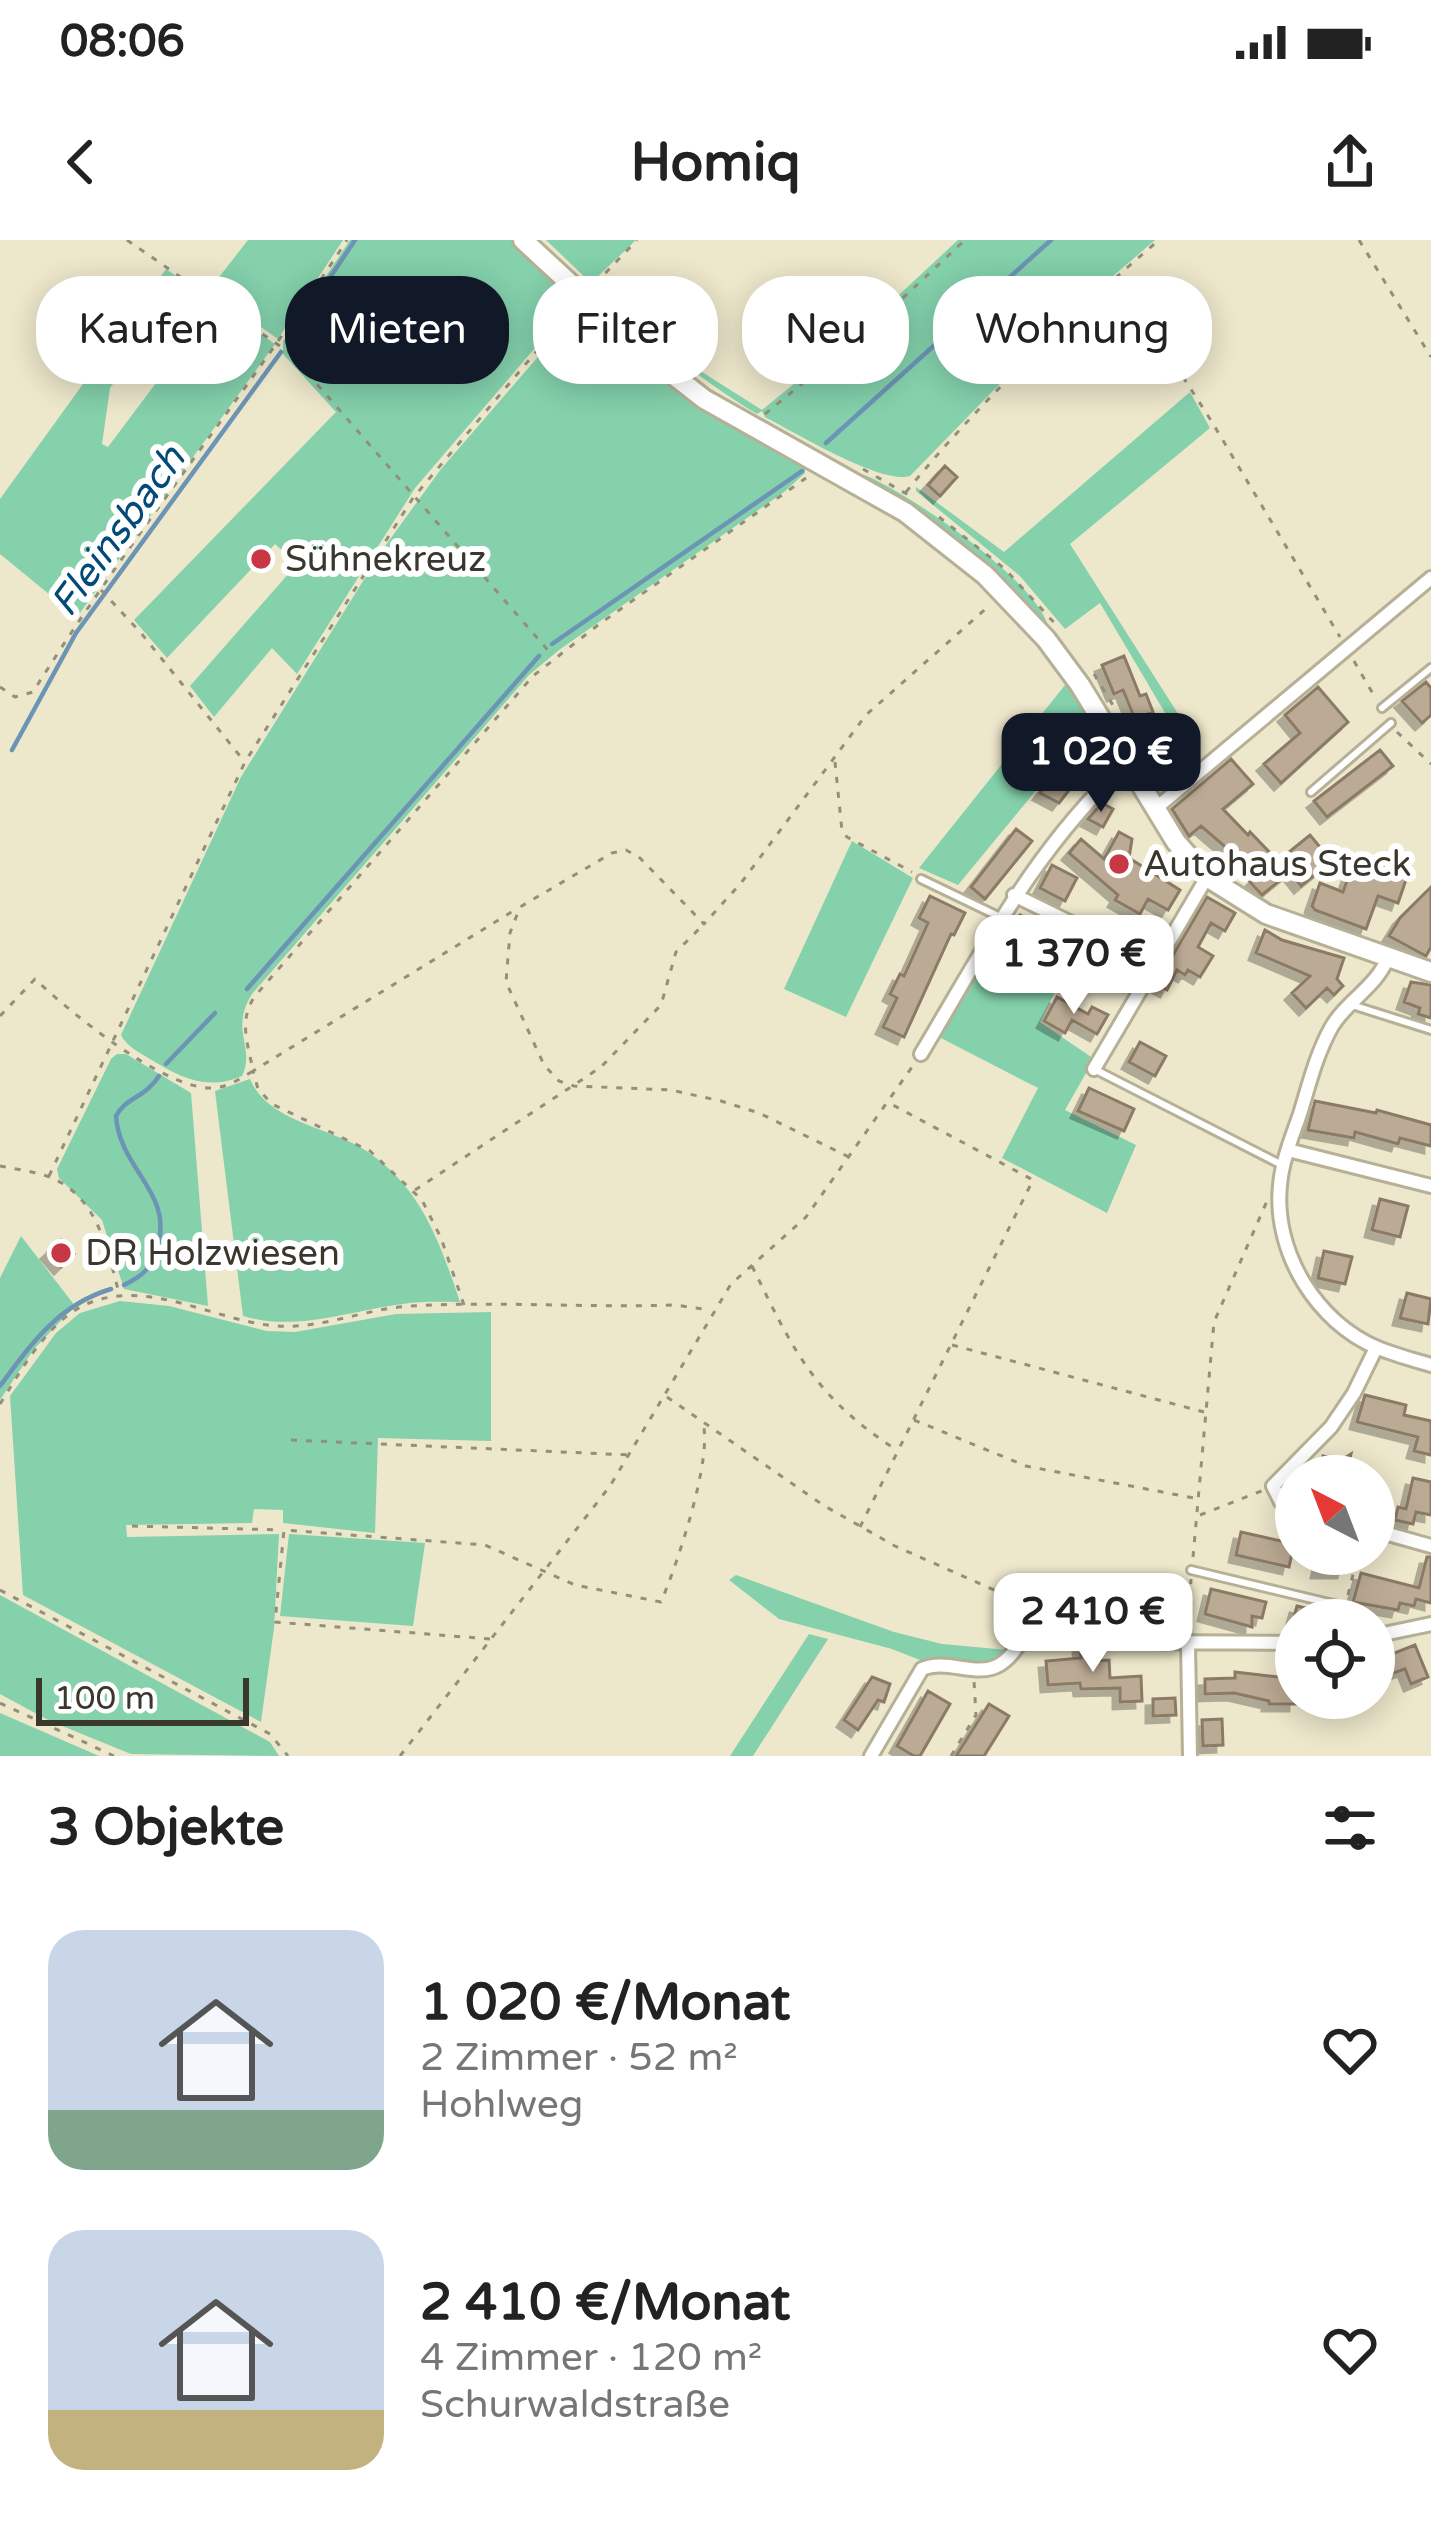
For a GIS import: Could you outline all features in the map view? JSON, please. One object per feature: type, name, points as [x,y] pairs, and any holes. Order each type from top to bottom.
[{"type":"street","points":[[523,240],[562,276]]},
{"type":"street","points":[[684,384],[750,427],[885,500],[945,541],[1020,610],[1080,685],[1176,842],[1207,877],[1266,914],[1431,972]]},
{"type":"street","points":[[1155,809],[1431,578]]},
{"type":"street","points":[[921,1054],[1014,895],[1095,792],[1127,762]]},
{"type":"street","points":[[1094,1069],[1207,877]]},
{"type":"street","points":[[1014,895],[1155,964]]},
{"type":"street","points":[[1388,958],[1379,976],[1338,1016],[1318,1056],[1284,1165],[1280,1187],[1283,1232],[1302,1280],[1335,1320],[1376,1348],[1431,1366]]},
{"type":"street","points":[[1288,1150],[1431,1186]]},
{"type":"street","points":[[1275,1490],[1273,1486],[1331,1427],[1376,1348]]},
{"type":"street","points":[[1395,1536],[1431,1546]]},
{"type":"street","points":[[871,1756],[928,1666],[996,1667],[1033,1623],[1047,1616],[1132,1640],[1275,1643]]},
{"type":"street","points":[[1395,1632],[1431,1624]]},
{"type":"street","points":[[1188,1643],[1190,1756]]},
{"type":"lane","points":[[1382,708],[1431,668]]},
{"type":"lane","points":[[1311,792],[1391,723]]},
{"type":"lane","points":[[921,879],[1000,916]]},
{"type":"lane","points":[[1349,1004],[1431,1030]]},
{"type":"lane","points":[[1094,1069],[1284,1165]]},
{"type":"lane","points":[[1191,1570],[1312,1599]]},
{"type":"path","points":[[127,240],[280,343],[554,657]]},
{"type":"path","points":[[0,687],[16,697],[32,692],[280,343],[347,240]]},
{"type":"path","points":[[603,276],[637,240]]},
{"type":"path","points":[[750,427],[875,324],[965,240]]},
{"type":"path","points":[[1118,276],[1159,240]]},
{"type":"path","points":[[1359,240],[1431,357]]},
{"type":"path","points":[[49,1176],[245,762],[413,498],[533,356]]},
{"type":"path","points":[[906,492],[1003,384]]},
{"type":"path","points":[[1188,384],[1347,650]]},
{"type":"path","points":[[464,1306],[441,1238],[414,1191],[370,1150],[272,1104],[258,1089],[244,1016],[255,996],[533,676],[822,466]]},
{"type":"path","points":[[101,590],[245,762]]},
{"type":"path","points":[[414,1191],[601,1067],[661,1005],[676,952],[741,883],[866,715],[989,606]]},
{"type":"path","points":[[835,760],[842,831],[921,879]]},
{"type":"path","points":[[0,1016],[35,979],[114,1044],[176,1078],[210,1088],[240,1080],[612,853],[626,850],[640,858],[704,924]]},
{"type":"path","points":[[520,908],[510,932],[506,982],[544,1065],[559,1081],[574,1086],[671,1090],[722,1101],[759,1113],[849,1157]]},
{"type":"path","points":[[400,1756],[630,1455],[731,1284],[806,1217],[921,1054]]},
{"type":"path","points":[[860,1527],[1033,1180],[889,1103]]},
{"type":"path","points":[[0,1166],[49,1176],[95,1216],[119,1294]]},
{"type":"path","points":[[913,1420],[1026,1466],[1200,1500],[1214,1322],[1271,1193],[1280,1187]]},
{"type":"path","points":[[751,1265],[794,1353],[843,1412],[897,1450]]},
{"type":"path","points":[[0,1404],[55,1327],[78,1308],[119,1294],[284,1327],[406,1306],[675,1305],[712,1310]]},
{"type":"path","points":[[951,1345],[1206,1412]]},
{"type":"path","points":[[665,1396],[860,1527],[1047,1616]]},
{"type":"path","points":[[132,1526],[284,1530],[484,1545],[575,1585],[661,1602],[677,1564],[696,1488],[707,1434],[702,1420]]},
{"type":"path","points":[[291,1440],[630,1455]]},
{"type":"path","points":[[1198,1516],[1273,1486]]},
{"type":"path","points":[[284,1530],[275,1622],[490,1639]]},
{"type":"path","points":[[0,1591],[270,1734],[288,1756]]},
{"type":"path","points":[[951,1756],[976,1715],[974,1680]]},
{"type":"path","points":[[0,1703],[114,1756]]},
{"type":"green space","points":[[248,240],[343,240],[319,276],[285,276],[285,328],[278,339],[261,327],[261,276],[220,276]]},
{"type":"green space","points":[[350,240],[513,240],[552,276],[533,276],[533,350],[509,378],[509,276],[326,276]]},
{"type":"green space","points":[[546,240],[636,240],[598,276],[584,276]]},
{"type":"green space","points":[[958,240],[1155,240],[1113,276],[933,276],[933,384],[1000,384],[910,476],[897,477],[859,465],[765,417],[762,411],[757,414],[711,384],[718,382],[762,410],[794,384],[909,384],[909,286]]},
{"type":"green space","points":[[261,334],[275,344],[261,363]]},
{"type":"green space","points":[[533,363],[533,384],[680,384],[805,463],[805,473],[784,492],[529,675],[252,994],[243,1018],[246,1066],[242,1076],[217,1082],[184,1077],[134,1049],[121,1035],[241,777],[383,549],[441,469]]},
{"type":"green space","points":[[83,384],[113,384],[102,444],[108,447],[155,384],[246,384],[77,617],[0,554],[0,499]]},
{"type":"green space","points":[[310,384],[504,384],[415,488],[297,674],[272,648],[214,717],[190,686],[297,564],[275,544],[167,658],[134,620],[336,412]]},
{"type":"green space","points":[[1190,392],[1210,428],[1070,544],[1196,742],[1187,750],[1100,603],[1065,629],[1020,576],[916,487],[1004,552]]},
{"type":"green space","points":[[862,474],[908,498],[966,538],[1018,583],[1047,623],[969,550]]},
{"type":"green space","points":[[1069,680],[1095,719],[958,885],[919,868]]},
{"type":"green space","points":[[852,841],[913,878],[846,1017],[784,989]]},
{"type":"green space","points":[[984,963],[1054,994],[1040,1022],[1094,1059],[1065,1110],[1136,1145],[1107,1213],[1002,1158],[1038,1088],[939,1037]]},
{"type":"green space","points":[[117,1054],[126,1054],[191,1093],[208,1306],[124,1289],[102,1220],[59,1178],[57,1169]]},
{"type":"green space","points":[[250,1079],[259,1094],[286,1115],[353,1143],[387,1167],[427,1219],[460,1302],[410,1303],[303,1321],[243,1316],[215,1091]]},
{"type":"green space","points":[[21,1236],[75,1306],[34,1349],[0,1400],[0,1278]]},
{"type":"green space","points":[[120,1301],[169,1306],[267,1331],[295,1332],[396,1314],[491,1312],[491,1441],[378,1438],[375,1533],[283,1523],[283,1510],[254,1509],[252,1523],[126,1525],[127,1537],[279,1534],[274,1628],[261,1722],[23,1595],[10,1396],[56,1333],[80,1313]]},
{"type":"green space","points":[[289,1534],[425,1543],[413,1626],[280,1616]]},
{"type":"green space","points":[[736,1575],[894,1632],[942,1644],[1008,1650],[995,1664],[925,1662],[779,1619],[729,1580]]},
{"type":"green space","points":[[0,1595],[270,1742],[279,1756],[131,1754],[50,1721],[0,1694]]},
{"type":"green space","points":[[809,1634],[828,1639],[753,1756],[730,1756]]},
{"type":"green space","points":[[0,1713],[99,1756],[0,1756]]},
{"type":"building","points":[[945,466],[957,477],[940,496],[928,485]]},
{"type":"building","points":[[1124,656],[1140,696],[1146,694],[1153,712],[1135,719],[1123,690],[1114,694],[1102,665]]},
{"type":"building","points":[[1426,682],[1431,688],[1431,715],[1422,723],[1402,701]]},
{"type":"building","points":[[1318,687],[1348,722],[1281,783],[1264,764],[1300,733],[1285,715]]},
{"type":"building","points":[[1178,736],[1188,758],[1151,775],[1141,754]]},
{"type":"building","points":[[1380,750],[1393,766],[1327,817],[1314,801]]},
{"type":"building","points":[[1067,758],[1084,771],[1059,803],[1040,793]]},
{"type":"building","points":[[1231,759],[1253,784],[1223,809],[1248,835],[1250,832],[1278,861],[1310,835],[1329,858],[1301,886],[1290,872],[1262,895],[1250,882],[1258,875],[1201,826],[1189,836],[1172,809]]},
{"type":"building","points":[[1102,803],[1113,809],[1103,827],[1088,819]]},
{"type":"building","points":[[1016,829],[1032,841],[985,899],[971,887]]},
{"type":"building","points":[[1119,832],[1132,839],[1129,858],[1180,890],[1168,910],[1148,899],[1140,914],[1115,900],[1118,895],[1069,853],[1081,839],[1104,859]]},
{"type":"building","points":[[1355,857],[1408,874],[1398,903],[1378,896],[1366,929],[1312,906],[1320,883],[1343,892]]},
{"type":"building","points":[[1052,865],[1077,878],[1065,901],[1040,888]]},
{"type":"building","points":[[1431,887],[1431,947],[1426,956],[1389,936]]},
{"type":"building","points":[[930,896],[965,913],[904,1037],[883,1027],[897,998],[890,994],[900,974],[904,976],[928,923],[919,918]]},
{"type":"building","points":[[1207,897],[1235,913],[1225,931],[1211,923],[1198,947],[1213,956],[1200,977],[1177,970],[1167,990],[1156,984]]},
{"type":"building","points":[[1020,915],[1115,963],[1118,958],[1138,969],[1130,985],[1096,967],[1092,975],[1031,950],[1015,973],[991,960]]},
{"type":"building","points":[[1265,930],[1282,940],[1344,958],[1337,979],[1343,986],[1334,995],[1327,988],[1306,1008],[1292,993],[1310,976],[1256,953]]},
{"type":"building","points":[[1411,982],[1431,985],[1431,1018],[1404,1002]]},
{"type":"building","points":[[1057,997],[1088,1014],[1092,1007],[1108,1015],[1097,1034],[1072,1020],[1065,1033],[1044,1021]]},
{"type":"building","points":[[1140,1042],[1166,1056],[1155,1076],[1129,1062]]},
{"type":"building","points":[[1089,1088],[1134,1109],[1124,1131],[1078,1111]]},
{"type":"building","points":[[1315,1101],[1377,1110],[1431,1125],[1431,1146],[1400,1138],[1398,1144],[1355,1132],[1354,1138],[1308,1130]]},
{"type":"building","points":[[1380,1199],[1408,1206],[1400,1237],[1372,1230]]},
{"type":"building","name":"DR Holzwiesen","points":[[61,1240],[74,1254],[61,1267],[48,1252]]},
{"type":"building","points":[[1324,1251],[1352,1257],[1345,1284],[1318,1278]]},
{"type":"building","points":[[1407,1293],[1431,1299],[1428,1324],[1400,1318]]},
{"type":"building","points":[[1365,1395],[1406,1405],[1404,1415],[1431,1421],[1431,1455],[1414,1451],[1418,1437],[1357,1422]]},
{"type":"building","points":[[1413,1478],[1431,1482],[1431,1515],[1416,1512],[1413,1524],[1395,1520],[1398,1507],[1406,1509]]},
{"type":"building","points":[[1241,1532],[1275,1540],[1275,1564],[1236,1555]]},
{"type":"building","points":[[1427,1557],[1431,1557],[1431,1603],[1416,1599],[1414,1606],[1400,1603],[1398,1610],[1395,1599],[1354,1599],[1360,1575],[1419,1588]]},
{"type":"building","points":[[1211,1589],[1266,1602],[1262,1618],[1252,1616],[1252,1627],[1205,1614]]},
{"type":"building","points":[[1093,1645],[1094,1661],[1109,1660],[1110,1678],[1141,1676],[1142,1701],[1120,1702],[1120,1688],[1048,1685],[1046,1661],[1081,1658],[1080,1646]]},
{"type":"building","points":[[1415,1645],[1428,1677],[1411,1684],[1405,1669],[1395,1673],[1395,1653]]},
{"type":"building","points":[[1235,1672],[1275,1677],[1275,1704],[1234,1693],[1205,1694],[1205,1679],[1235,1678]]},
{"type":"building","points":[[872,1677],[890,1684],[884,1702],[878,1700],[858,1730],[844,1720]]},
{"type":"building","points":[[928,1691],[950,1704],[920,1756],[914,1756],[897,1746]]},
{"type":"building","points":[[1175,1698],[1176,1715],[1153,1716],[1153,1699]]},
{"type":"building","points":[[989,1704],[1009,1716],[984,1756],[956,1756]]},
{"type":"building","points":[[1222,1719],[1223,1745],[1203,1746],[1202,1720]]},
{"type":"waterway","name":"Fleinsbach","points":[[331,276],[355,240]]},
{"type":"waterway","points":[[826,443],[1051,240]]},
{"type":"waterway","name":"Fleinsbach","points":[[12,750],[76,633],[281,352]]},
{"type":"waterway","points":[[552,644],[802,471]]},
{"type":"waterway","points":[[247,989],[539,656]]},
{"type":"waterway","points":[[166,1064],[215,1013]]},
{"type":"waterway","points":[[124,1285],[150,1264],[161,1226],[152,1195],[119,1134],[116,1116],[159,1076]]},
{"type":"waterway","points":[[0,1386],[61,1315],[111,1289]]},
{"type":"place","name":"Sühnekreuz","points":[[261,559]]},
{"type":"place","name":"Autohaus Steck","points":[[1119,864]]},
{"type":"place","name":"DR Holzwiesen","points":[[61,1253]]}]
